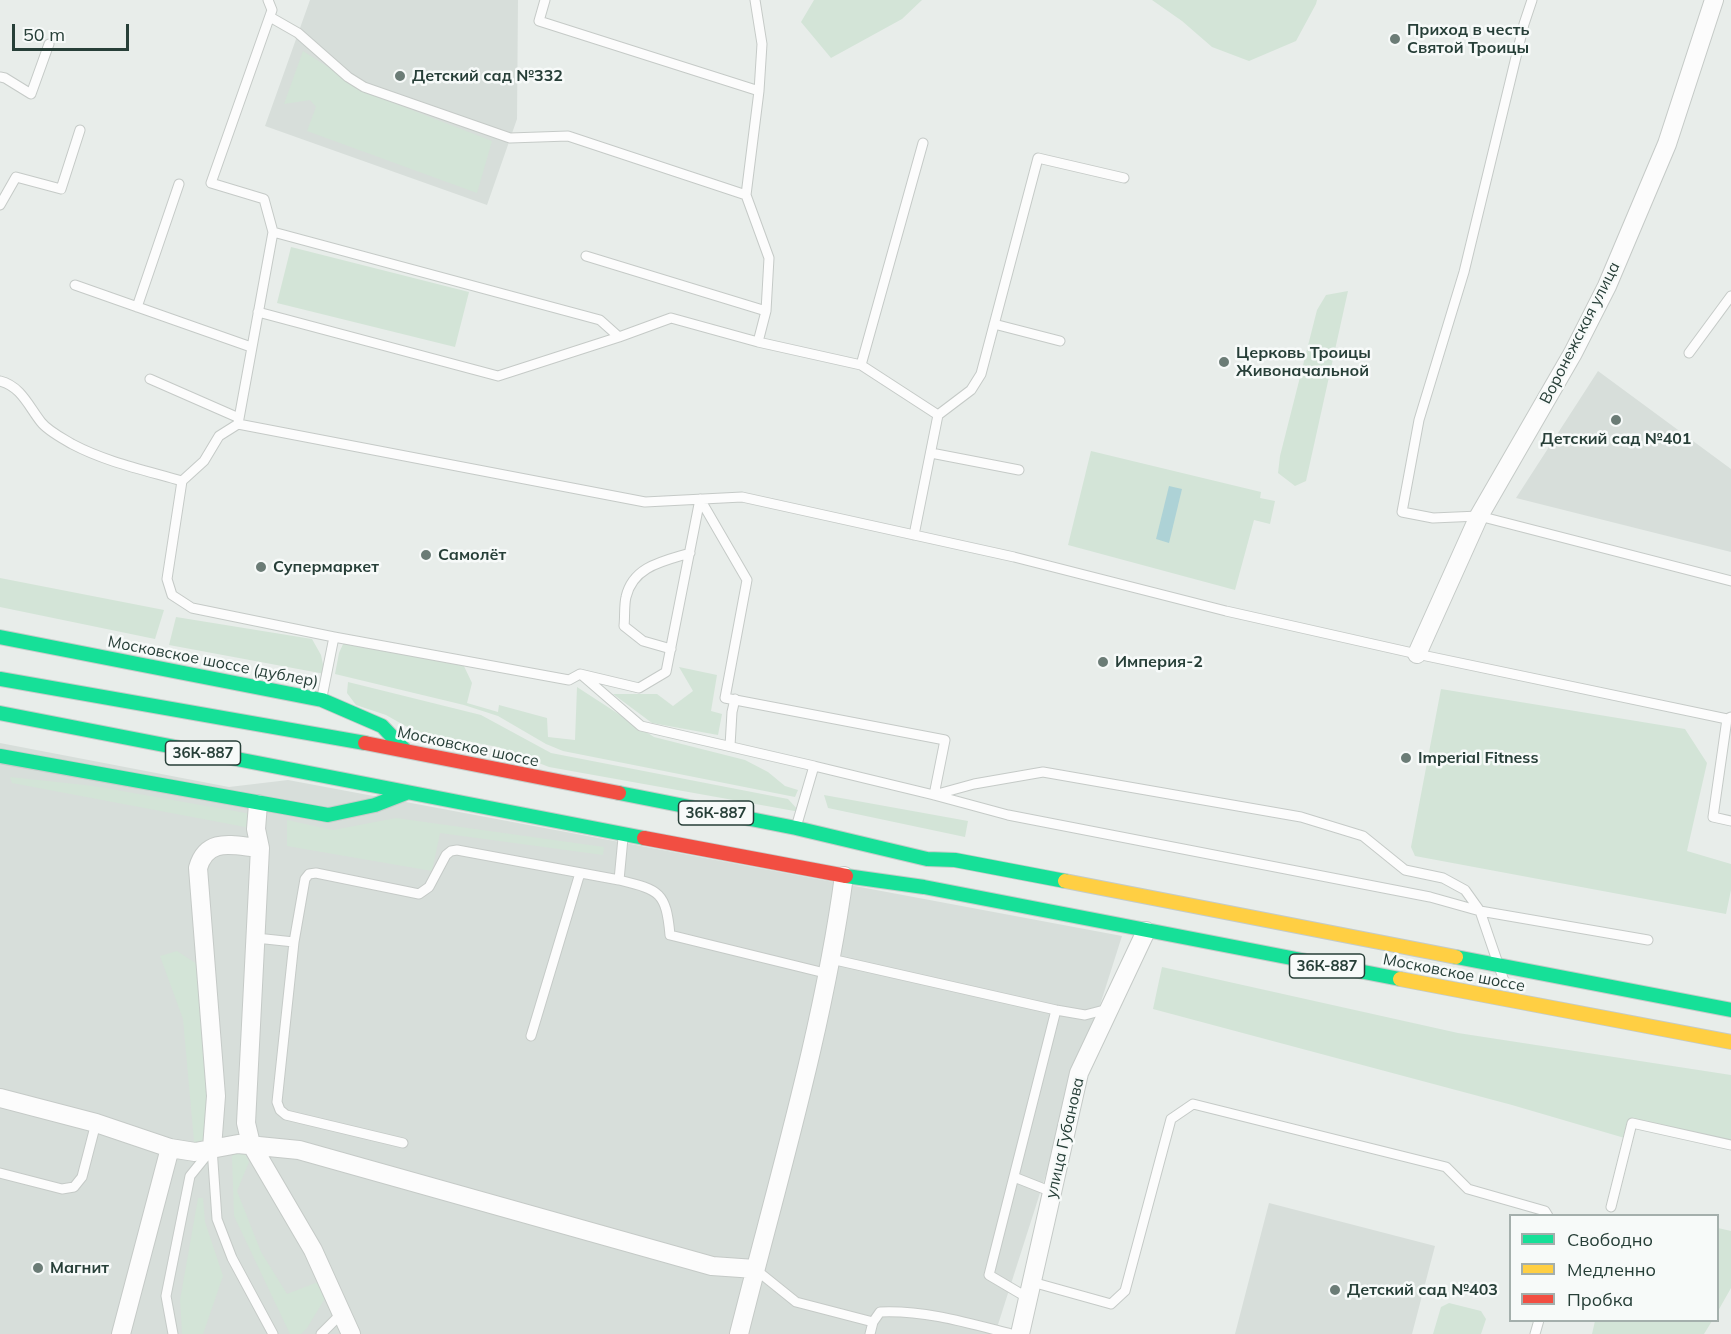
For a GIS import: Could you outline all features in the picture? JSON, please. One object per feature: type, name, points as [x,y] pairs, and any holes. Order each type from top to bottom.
[{"type":"main road","name":"Московское шоссе (дублер)","points":[[0,637],[322,700],[382,726],[405,750]]},
{"type":"main road","name":"Московское шоссе","points":[[0,679],[405,750],[796,828],[927,859],[955,860],[1503,978],[1731,1010]]},
{"type":"main road","name":"Московское шоссе","points":[[0,713],[844,876],[924,887],[1149,925],[1731,1042]]},
{"type":"main road","points":[[0,756],[328,815],[375,805],[407,793]]},
{"type":"main road","name":"Московское шоссе","points":[[924,887],[948,874],[927,859]]},
{"type":"main road","name":"Московское шоссе","points":[[1011,890],[1149,925],[1293,944]]},
{"type":"street","name":"Воронежская улица","points":[[1417,654],[1479,516],[1573,353],[1607,286],[1668,144],[1714,0]]},
{"type":"street","points":[[258,804],[256,829],[260,848],[246,1123],[251,1144],[313,1250],[351,1334]]},
{"type":"street","points":[[212,1148],[216,1096],[198,868],[201,857],[210,848],[218,845],[260,848]]},
{"type":"street","points":[[739,1334],[819,1022],[844,876]]},
{"type":"street","name":"улица Губанова","points":[[1020,1334],[1079,1073],[1149,925]]},
{"type":"street","points":[[0,1098],[96,1123],[170,1148],[195,1152],[238,1144],[251,1144],[299,1150],[712,1266],[755,1269]]},
{"type":"street","points":[[121,1334],[170,1148]]},
{"type":"lane","points":[[268,0],[272,10],[211,183],[264,199],[273,232],[238,421],[219,436],[204,461],[182,481],[167,579],[172,595],[192,608],[334,638],[569,680],[580,674],[639,688],[666,672],[700,499]]},
{"type":"lane","points":[[546,0],[539,21],[759,91]]},
{"type":"lane","points":[[755,0],[762,44],[759,91],[746,195],[769,258],[766,311],[758,342]]},
{"type":"lane","points":[[1532,0],[1524,24],[1464,272],[1419,420],[1402,512],[1433,518],[1479,516],[1731,581]]},
{"type":"lane","points":[[270,16],[298,33],[348,77],[364,87],[510,138],[568,136],[746,195]]},
{"type":"lane","points":[[0,77],[32,94],[49,44]]},
{"type":"lane","points":[[0,205],[16,177],[61,189],[80,130]]},
{"type":"lane","points":[[861,365],[924,143]]},
{"type":"lane","points":[[914,535],[938,415],[971,390],[981,374],[1038,158],[1124,178]]},
{"type":"lane","points":[[137,307],[179,184]]},
{"type":"lane","points":[[273,232],[600,320],[619,337]]},
{"type":"lane","points":[[586,256],[766,311]]},
{"type":"lane","points":[[75,285],[251,347]]},
{"type":"lane","points":[[1689,353],[1731,296]]},
{"type":"lane","points":[[258,312],[498,376],[671,318],[758,342],[861,365],[938,415]]},
{"type":"lane","points":[[994,324],[1060,341]]},
{"type":"lane","points":[[150,380],[238,421],[645,502],[742,497],[1067,569],[1226,610],[1417,654],[1729,718],[1713,816],[1731,821]]},
{"type":"lane","points":[[0,381],[10,383],[28,402],[43,424],[71,443],[108,460],[182,481]]},
{"type":"lane","points":[[931,453],[1019,471]]},
{"type":"lane","points":[[700,499],[747,580],[725,698],[945,740],[934,795]]},
{"type":"lane","points":[[671,649],[643,641],[624,626],[626,596],[636,575],[654,564],[690,553]]},
{"type":"lane","points":[[322,700],[334,638]]},
{"type":"lane","points":[[580,674],[641,726],[934,795],[1008,815],[1430,897],[1480,911],[1648,940]]},
{"type":"lane","points":[[730,747],[735,699]]},
{"type":"lane","points":[[796,828],[814,766]]},
{"type":"lane","points":[[934,795],[974,784],[1043,772],[1301,817],[1363,836],[1405,870],[1443,878],[1465,890],[1480,911],[1503,978]]},
{"type":"lane","points":[[619,880],[624,833]]},
{"type":"lane","points":[[403,1143],[286,1115],[279,1110],[277,1102],[294,942],[305,879],[309,874],[316,873],[419,894],[429,887],[446,855],[458,850],[649,887],[660,897],[668,911],[670,934],[1085,1015],[1110,1008]]},
{"type":"lane","points":[[531,1036],[580,873]]},
{"type":"lane","points":[[256,938],[294,942]]},
{"type":"lane","points":[[1056,1010],[989,1275],[1030,1290],[1110,1304],[1125,1291],[1171,1119],[1193,1104],[1446,1167],[1468,1189],[1545,1211],[1547,1214]]},
{"type":"lane","points":[[0,1173],[62,1189],[74,1187],[82,1177],[96,1123]]},
{"type":"lane","points":[[1611,1207],[1632,1123],[1731,1145]]},
{"type":"lane","points":[[212,1148],[217,1219],[232,1258],[273,1334]]},
{"type":"lane","points":[[173,1334],[166,1296],[190,1176],[212,1148]]},
{"type":"lane","points":[[1014,1178],[1052,1192]]},
{"type":"lane","points":[[755,1269],[796,1302],[873,1322]]},
{"type":"lane","points":[[870,1334],[873,1322],[880,1312],[903,1311],[952,1319],[1011,1334]]},
{"type":"lane","points":[[321,1334],[342,1313]]},
{"type":"lane","points":[[263,1334],[267,1322]]},
{"type":"shaded area","name":"Детский сад №332","points":[[310,0],[518,0],[517,119],[487,205],[265,126]]},
{"type":"shaded area","name":"Детский сад №401","points":[[1598,371],[1731,469],[1731,552],[1516,498]]},
{"type":"shaded area","points":[[0,743],[229,787],[288,780],[1122,936],[995,1334],[0,1334]]},
{"type":"shaded area","name":"Детский сад №403","points":[[1269,1203],[1435,1246],[1412,1334],[1235,1334]]},
{"type":"green space","points":[[814,0],[922,0],[902,19],[831,58],[801,22]]},
{"type":"green space","points":[[1152,0],[1317,0],[1296,41],[1249,61],[1212,47],[1182,21]]},
{"type":"green space","points":[[303,51],[370,94],[492,141],[477,193],[307,131],[316,107],[310,100],[284,104]]},
{"type":"green space","points":[[291,247],[469,292],[455,347],[277,303]]},
{"type":"green space","points":[[1348,291],[1306,481],[1295,486],[1278,473],[1280,456],[1317,310],[1326,295]]},
{"type":"green space","points":[[1091,451],[1261,492],[1260,498],[1275,501],[1270,524],[1254,520],[1235,590],[1068,545]]},
{"type":"green space","points":[[0,578],[164,610],[155,639],[0,607]]},
{"type":"green space","points":[[176,617],[312,639],[321,655],[325,674],[169,645]]},
{"type":"green space","points":[[344,642],[463,664],[472,683],[467,703],[498,712],[499,705],[547,718],[548,737],[575,740],[577,687],[654,737],[745,760],[768,772],[785,786],[798,790],[795,797],[563,751],[546,744],[498,716],[464,705],[335,674],[339,653]]},
{"type":"green space","points":[[679,667],[717,675],[711,711],[722,714],[718,735],[652,723],[613,694],[657,694],[673,706],[693,691]]},
{"type":"green space","points":[[348,682],[481,715],[551,753],[788,799],[800,812],[549,767],[498,747],[416,732],[386,715],[356,705],[347,693]]},
{"type":"green space","points":[[1441,689],[1685,729],[1707,763],[1687,851],[1731,864],[1731,890],[1726,914],[1415,856],[1411,847]]},
{"type":"green space","points":[[10,777],[94,786],[257,815],[256,829],[12,783]]},
{"type":"green space","points":[[824,795],[968,821],[965,837],[828,808]]},
{"type":"green space","points":[[396,818],[604,847],[603,855],[440,833],[432,871],[287,846],[287,820],[333,830]]},
{"type":"green space","points":[[177,951],[206,970],[207,1137],[195,1152],[183,1019],[160,956]]},
{"type":"green space","points":[[1162,967],[1458,1033],[1731,1075],[1731,1145],[1632,1123],[1628,1139],[1512,1105],[1153,1009]]},
{"type":"green space","points":[[242,1148],[249,1162],[237,1191],[261,1252],[287,1294],[318,1282],[327,1295],[301,1334],[290,1334],[234,1216],[232,1156]]},
{"type":"green space","points":[[198,1198],[203,1198],[205,1222],[223,1276],[203,1334],[182,1334],[180,1300]]},
{"type":"green space","points":[[1719,1228],[1731,1231],[1731,1288],[1719,1309]]},
{"type":"green space","points":[[1449,1303],[1481,1311],[1486,1319],[1481,1334],[1433,1334],[1441,1307]]},
{"type":"green space","points":[[1595,1322],[1711,1322],[1704,1334],[1592,1334]]},
{"type":"water","points":[[1169,486],[1182,489],[1169,543],[1156,539]]},
{"type":"traffic: fast","points":[[0,637],[322,700],[382,726],[405,750]]},
{"type":"traffic: fast","points":[[0,679],[365,743]]},
{"type":"traffic: fast","points":[[0,713],[644,838]]},
{"type":"traffic: fast","points":[[0,756],[328,815],[375,805],[406,793]]},
{"type":"traffic: fast","points":[[619,793],[796,828],[927,859],[955,860],[1065,881]]},
{"type":"traffic: fast","points":[[846,876],[924,887],[1400,979]]},
{"type":"traffic: fast","points":[[1456,957],[1731,1010]]},
{"type":"traffic: slow","points":[[1065,881],[1456,957]]},
{"type":"traffic: slow","points":[[1400,979],[1731,1042]]},
{"type":"traffic: jam","points":[[365,743],[619,793]]},
{"type":"traffic: jam","points":[[644,838],[846,876]]},
{"type":"place","name":"Приход в честь Святой Троицы","points":[[1395,39]]},
{"type":"place","name":"Детский сад №332","points":[[400,76]]},
{"type":"place","name":"Церковь Троицы Живоначальной","points":[[1224,362]]},
{"type":"place","name":"Детский сад №401","points":[[1616,420]]},
{"type":"place","name":"Самолёт","points":[[426,555]]},
{"type":"place","name":"Супермаркет","points":[[261,567]]},
{"type":"place","name":"Империя-2","points":[[1103,662]]},
{"type":"place","name":"Imperial Fitness","points":[[1406,758]]},
{"type":"place","name":"Магнит","points":[[38,1268]]},
{"type":"place","name":"Детский сад №403","points":[[1335,1290]]}]
